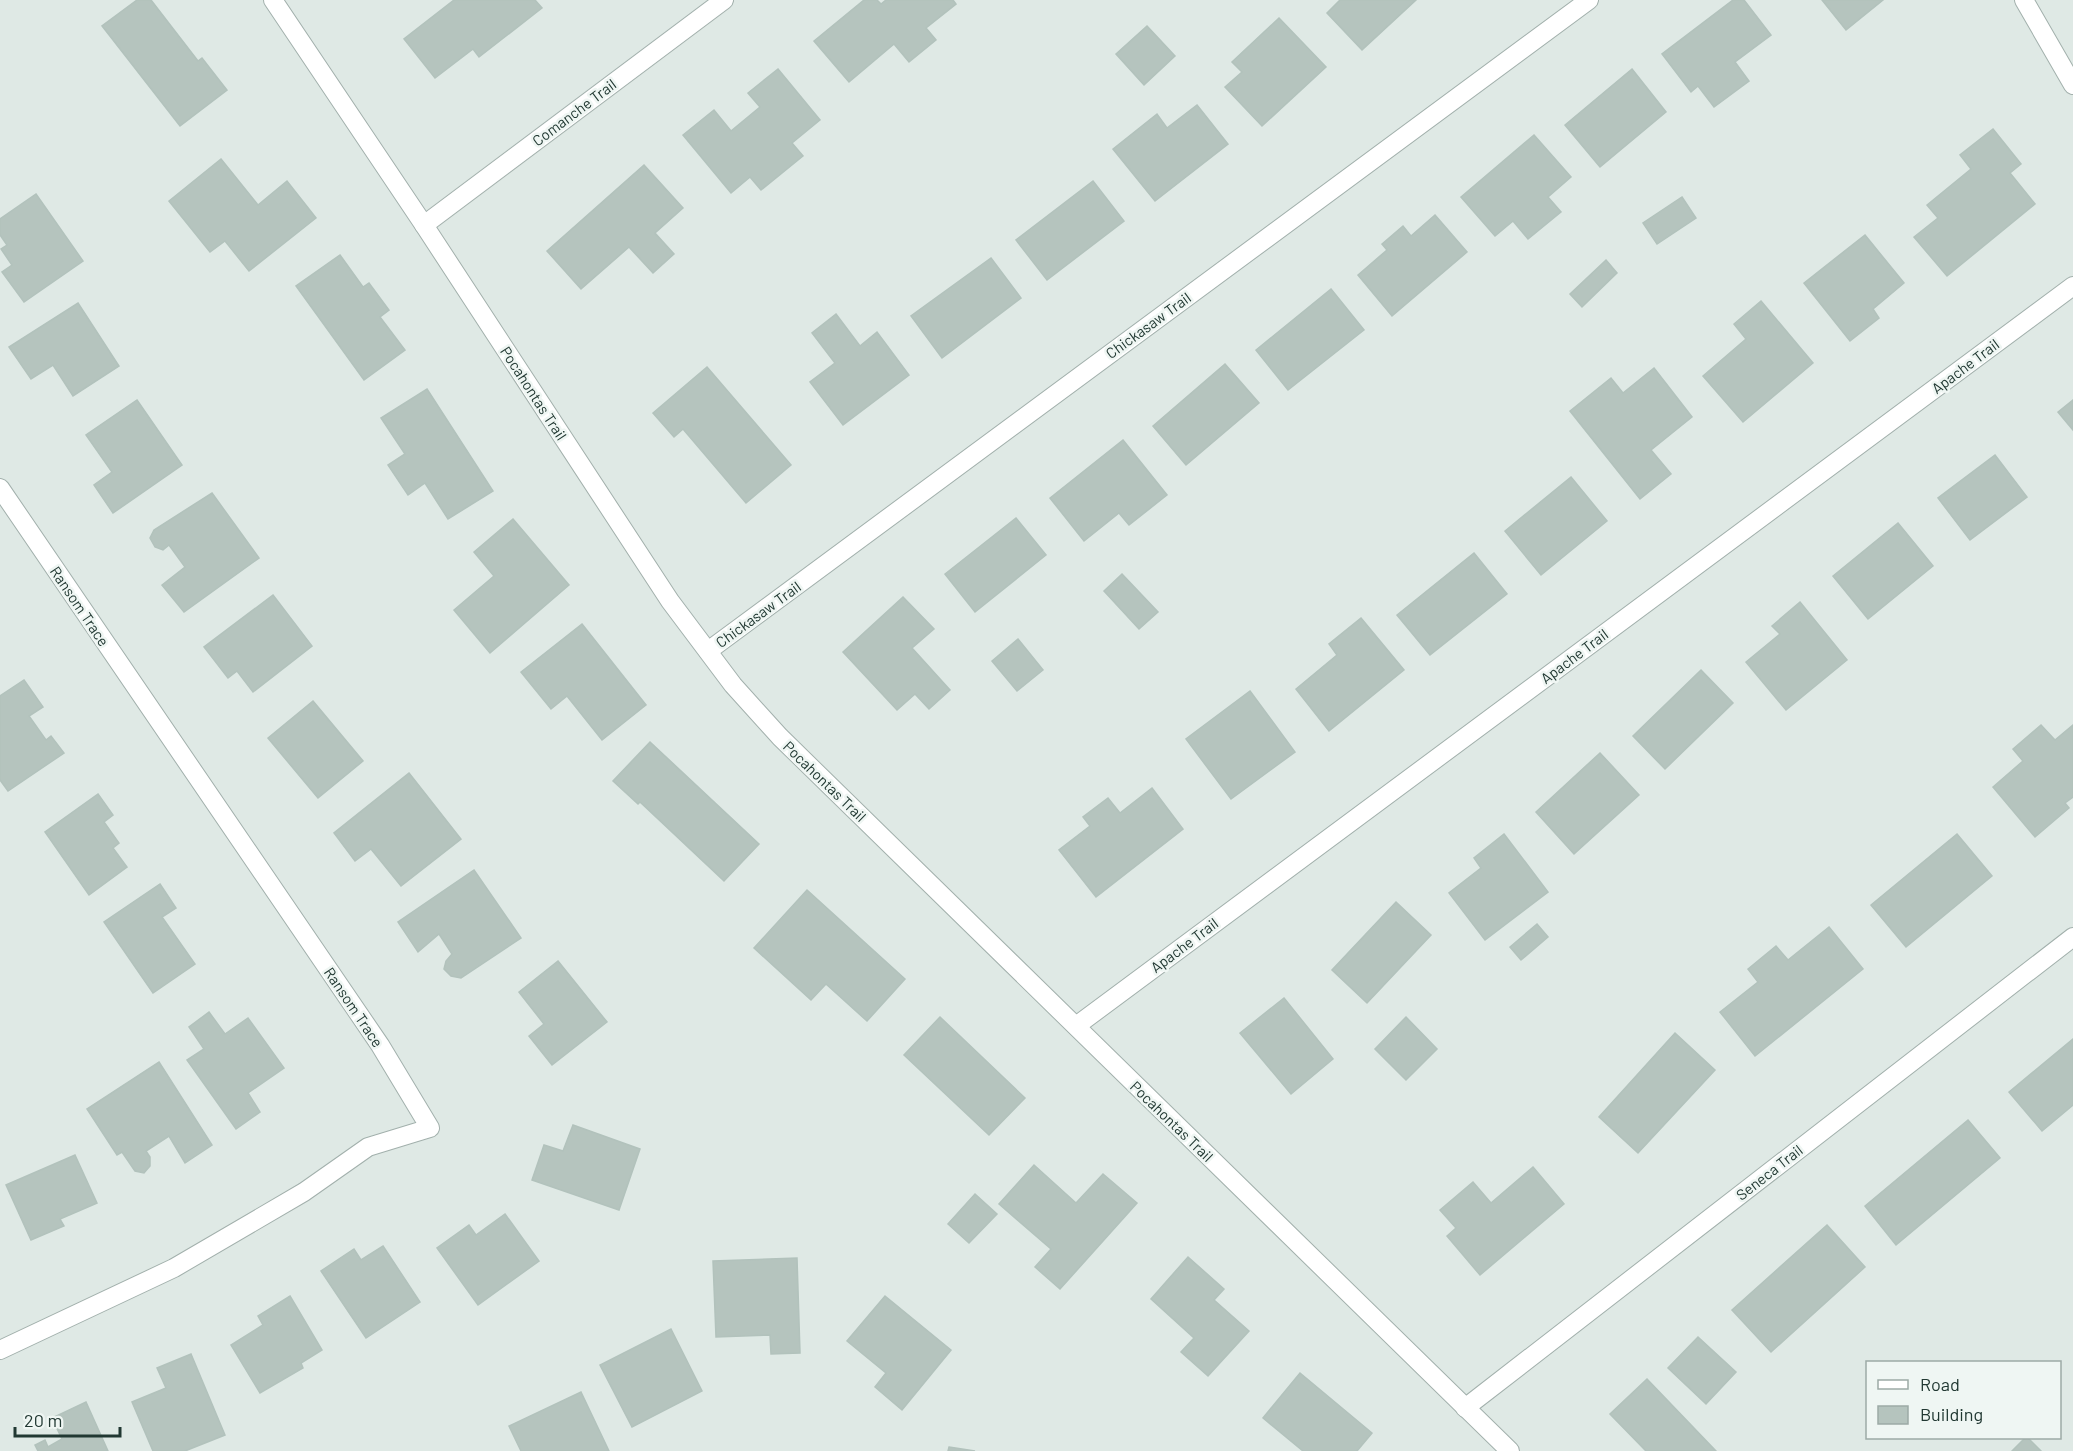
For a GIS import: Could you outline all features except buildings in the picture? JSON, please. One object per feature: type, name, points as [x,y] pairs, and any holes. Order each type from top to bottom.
[{"type":"street","name":"Pocahontas Trail","points":[[273,0],[424,225],[670,601],[733,685],[780,737],[1510,1451]]},
{"type":"street","name":"Comanche Trail","points":[[424,225],[724,0]]},
{"type":"street","name":"Chickasaw Trail","points":[[708,651],[1589,0]]},
{"type":"street","points":[[2024,0],[2073,85]]},
{"type":"street","name":"Apache Trail","points":[[1076,1026],[2073,286]]},
{"type":"street","name":"Ransom Trace","points":[[0,488],[380,1045],[430,1128],[368,1147],[304,1192],[174,1268],[0,1350]]},
{"type":"street","name":"Seneca Trail","points":[[1465,1407],[2073,937]]}]
